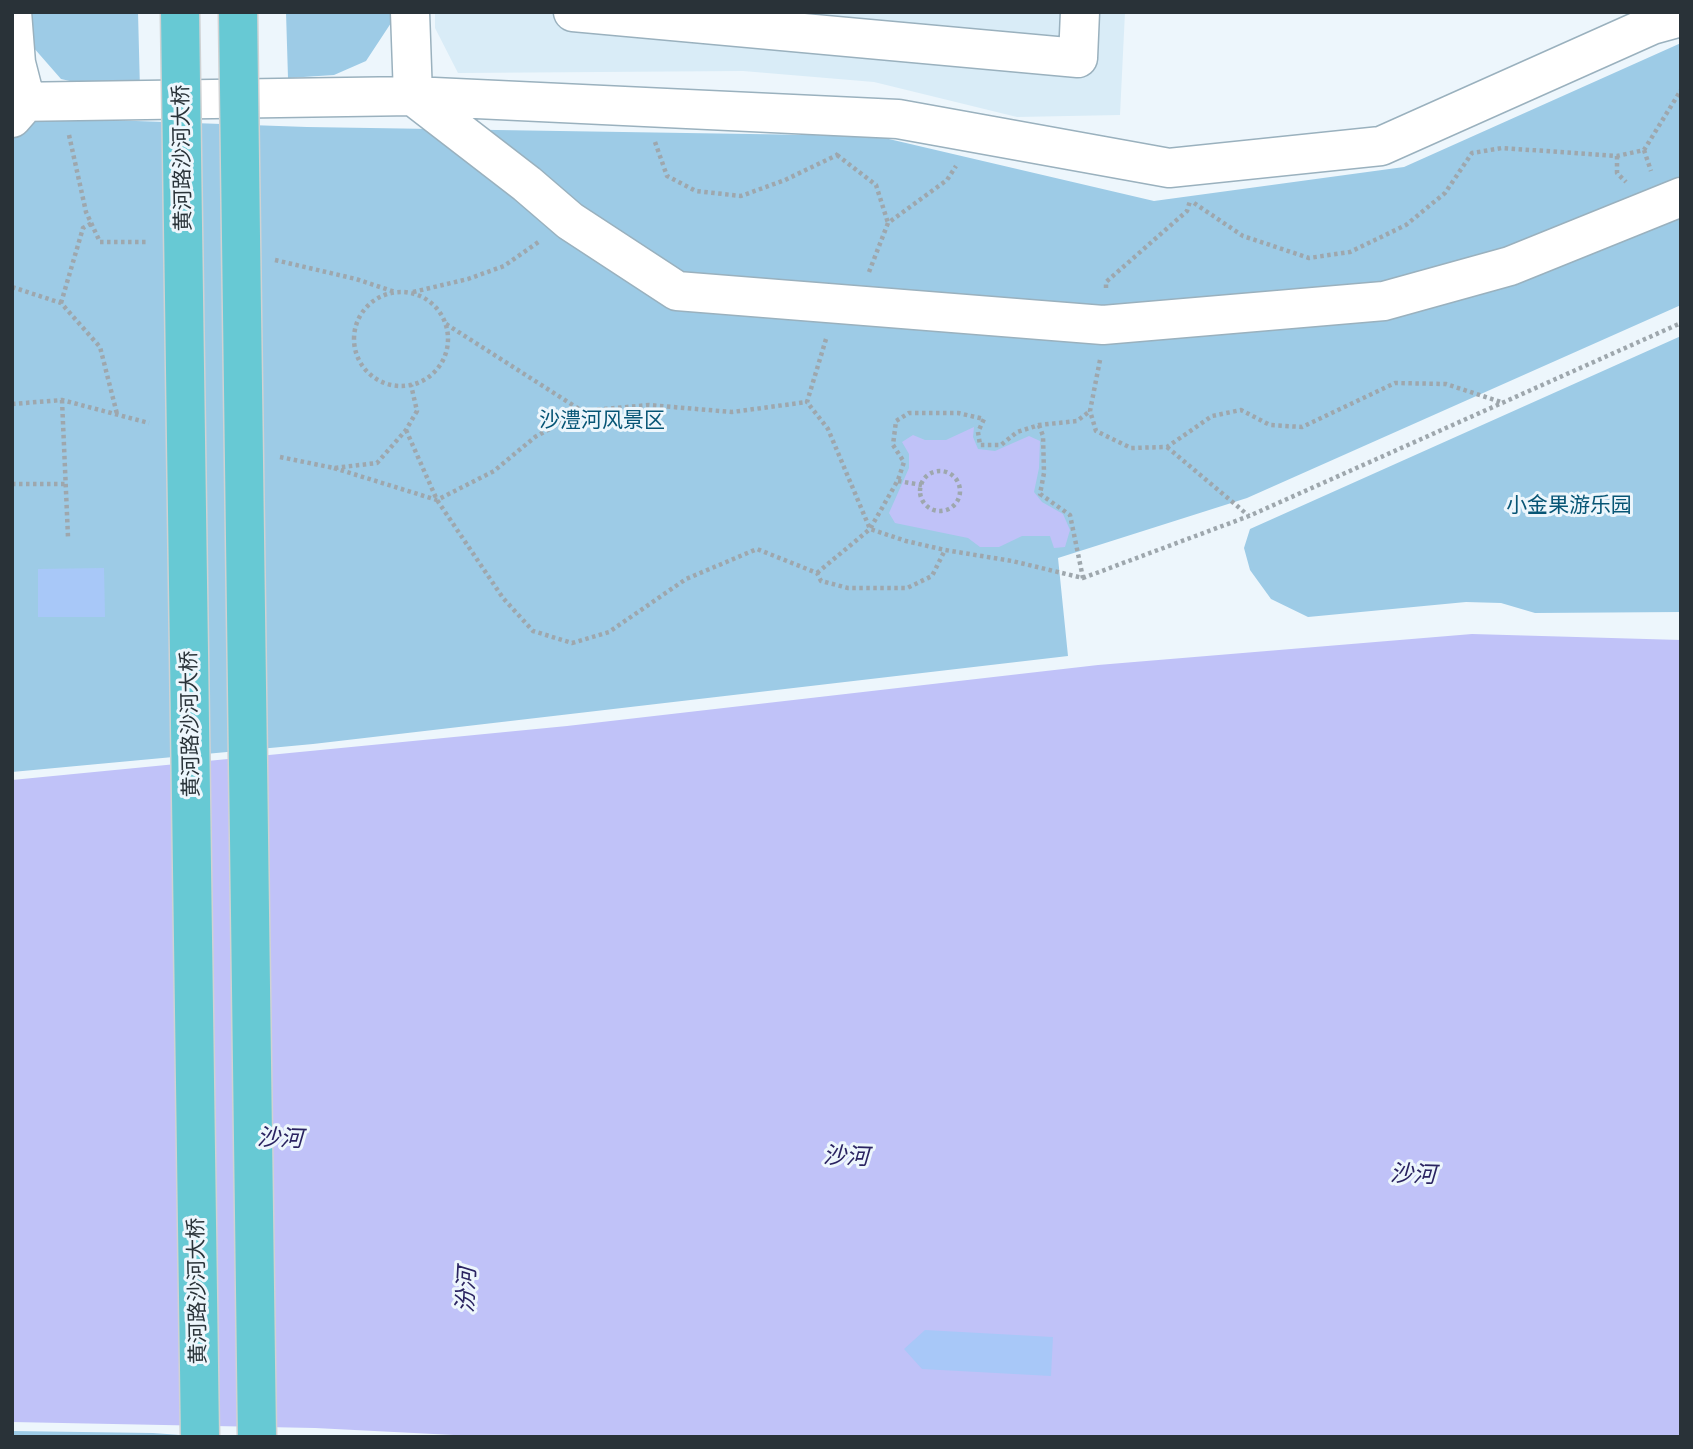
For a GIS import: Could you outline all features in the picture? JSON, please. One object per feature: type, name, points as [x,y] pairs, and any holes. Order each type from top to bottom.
[{"type":"main road","name":"黄河路沙河大桥","points":[[180,12],[200,1437]]},
{"type":"main road","points":[[238,12],[257,1437]]},
{"type":"street","points":[[12,12],[23,106],[413,96],[883,118],[976,132],[1169,168],[1381,146],[1652,25],[1681,17]]},
{"type":"street","points":[[410,12],[413,96]]},
{"type":"street","points":[[573,12],[1078,58],[1080,12]]},
{"type":"street","points":[[413,96],[527,184],[570,221],[677,291],[1103,325],[1384,302],[1510,266],[1681,197]]},
{"type":"path","points":[[1190,201],[1243,236],[1309,258],[1350,252],[1406,225],[1444,193],[1472,153],[1502,148],[1617,156],[1644,150],[1681,90]]},
{"type":"path","points":[[23,106],[68,128],[86,212],[100,242],[142,242]]},
{"type":"path","points":[[649,107],[650,127],[667,176],[696,191],[741,196],[785,180],[837,155],[855,131],[883,118]]},
{"type":"path","points":[[807,402],[846,304],[888,223],[947,180],[976,132]]},
{"type":"path","points":[[837,155],[876,185],[888,223]]},
{"type":"path","points":[[1204,164],[1187,211],[1106,282],[1099,375],[1090,411],[1096,431],[1130,448],[1167,446],[1212,416],[1241,410],[1270,425],[1302,427],[1395,383],[1446,384],[1504,403]]},
{"type":"path","points":[[284,262],[356,279],[396,292],[411,293],[468,279],[504,265],[570,221]]},
{"type":"path","points":[[61,303],[83,228],[92,223]]},
{"type":"path","points":[[12,287],[61,303],[100,347],[117,415]]},
{"type":"path","points":[[396,292],[368,305],[355,331],[355,347],[360,361],[369,373],[382,382],[396,386],[411,385],[432,374],[445,354],[448,339],[445,323],[438,309],[411,293]]},
{"type":"path","points":[[445,323],[582,411]]},
{"type":"path","points":[[807,402],[828,429],[870,529],[945,550],[1012,561],[1083,578],[1249,516],[1681,323]]},
{"type":"path","points":[[62,400],[68,537]]},
{"type":"path","points":[[334,468],[437,500],[494,471],[535,437],[582,411],[649,405],[732,412],[807,402]]},
{"type":"path","points":[[817,573],[870,529],[898,481],[904,462],[892,445],[896,421],[909,412],[958,413],[984,419],[978,432],[980,445],[1001,445],[1017,432],[1038,425],[1077,421],[1090,411]]},
{"type":"path","points":[[1038,425],[1043,436],[1044,473],[1040,494],[1070,515],[1083,578]]},
{"type":"path","points":[[406,430],[437,500],[503,598],[533,631],[572,643],[608,632],[686,579],[757,549],[817,573],[821,581],[848,588],[907,588],[932,576],[945,550]]},
{"type":"path","points":[[1167,446],[1249,516]]},
{"type":"path","points":[[935,471],[948,472],[958,482],[960,495],[948,510],[935,510],[924,503],[920,491],[922,485],[924,479],[935,471]]},
{"type":"path","points":[[898,481],[922,485]]},
{"type":"path","points":[[12,484],[66,484]]},
{"type":"shaded area","points":[[435,12],[1125,12],[1120,115],[1017,117],[874,82],[743,71],[458,73],[435,28]]},
{"type":"green space","points":[[32,12],[138,12],[140,90],[109,90],[61,79],[33,47]]},
{"type":"green space","points":[[286,12],[390,12],[391,23],[366,61],[334,75],[288,78]]},
{"type":"green space","name":"沙澧河风景区","points":[[1681,43],[1681,305],[1247,498],[1058,558],[1068,656],[313,744],[12,772],[12,82],[51,118],[307,127],[876,136],[1154,201],[1404,167]]},
{"type":"green space","name":"小金果游乐园","points":[[1681,336],[1681,612],[1535,613],[1501,603],[1466,602],[1308,617],[1271,599],[1250,570],[1244,548],[1250,529]]},
{"type":"green space","points":[[12,1431],[153,1433],[208,1437],[12,1437]]},
{"type":"water","points":[[974,427],[973,437],[978,449],[995,451],[1029,436],[1040,441],[1039,468],[1034,492],[1042,502],[1063,514],[1070,530],[1065,547],[1054,548],[1050,536],[1022,536],[999,547],[980,547],[968,538],[895,523],[889,513],[909,468],[909,454],[902,442],[913,435],[925,440],[946,440]]},
{"type":"water","points":[[1472,634],[1681,640],[1681,1437],[493,1437],[315,1428],[12,1422],[12,780],[567,726],[1098,665]]},
{"type":"building","points":[[104,568],[105,617],[38,617],[38,569]]},
{"type":"building","points":[[925,1330],[1053,1337],[1051,1376],[922,1369],[904,1349]]},
{"type":"water label","name":"沙河","points":[[280,1138]]},
{"type":"water label","name":"沙河","points":[[846,1156]]},
{"type":"water label","name":"沙河","points":[[1413,1174]]},
{"type":"water label","name":"汾河","points":[[466,1290]]}]
